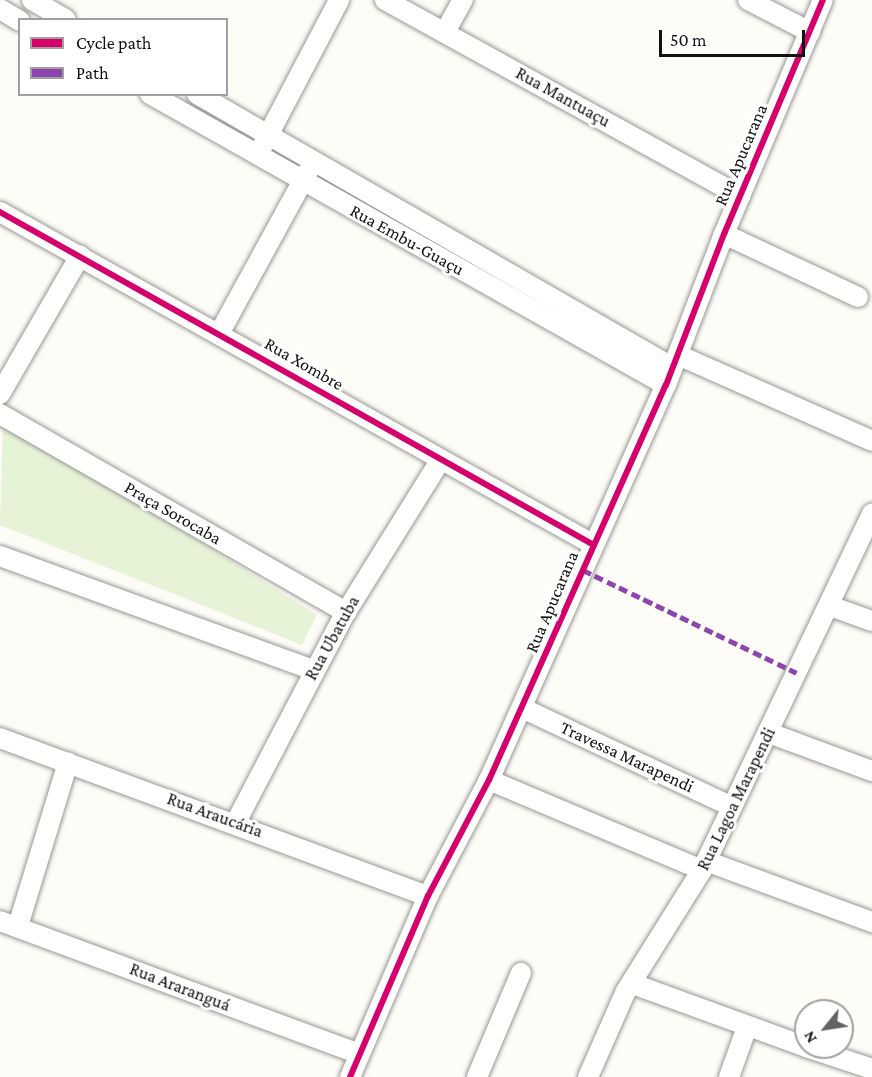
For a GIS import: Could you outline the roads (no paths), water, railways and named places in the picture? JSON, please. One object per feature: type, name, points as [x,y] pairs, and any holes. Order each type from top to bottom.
[{"type":"street","points":[[32,0],[63,18]]},
{"type":"street","points":[[257,156],[339,0]]},
{"type":"street","name":"Rua Mantuaçu","points":[[385,0],[740,196]]},
{"type":"street","points":[[445,32],[463,0]]},
{"type":"street","points":[[748,0],[810,32]]},
{"type":"street","name":"Rua Apucarana","points":[[350,1077],[428,896],[489,780],[592,544],[672,369],[724,234],[823,0]]},
{"type":"street","points":[[0,9],[18,20]]},
{"type":"street","name":"Rua Embu-Guaçu","points":[[153,96],[302,181],[672,369]]},
{"type":"street","name":"Rua Embu-Guaçu","points":[[200,96],[672,369]]},
{"type":"street","points":[[220,332],[313,161]]},
{"type":"street","name":"Rua Xombre","points":[[0,212],[220,332],[440,461],[592,544]]},
{"type":"street","points":[[724,234],[858,297]]},
{"type":"street","points":[[0,394],[80,256]]},
{"type":"street","points":[[672,369],[872,441]]},
{"type":"street","name":"Praça Sorocaba","points":[[0,414],[346,612]]},
{"type":"street","name":"Rua Ubatuba","points":[[236,822],[313,670],[346,612],[440,461]]},
{"type":"street","name":"Rua Lagoa Marapendi","points":[[588,1077],[620,1002],[704,866],[872,514]]},
{"type":"street","points":[[0,556],[313,670]]},
{"type":"street","points":[[830,606],[872,621]]},
{"type":"street","name":"Travessa Marapendi","points":[[522,708],[732,807]]},
{"type":"street","points":[[769,733],[872,771]]},
{"type":"street","name":"Rua Araucária","points":[[0,738],[236,822],[428,896]]},
{"type":"street","points":[[9,923],[68,762]]},
{"type":"street","points":[[489,780],[704,866],[872,922]]},
{"type":"street","name":"Rua Araranguá","points":[[9,923],[359,1054]]},
{"type":"street","points":[[484,1075],[521,973]]},
{"type":"street","points":[[633,984],[794,1043]]},
{"type":"street","points":[[729,1077],[747,1027]]},
{"type":"street","points":[[842,1059],[872,1069]]}]
